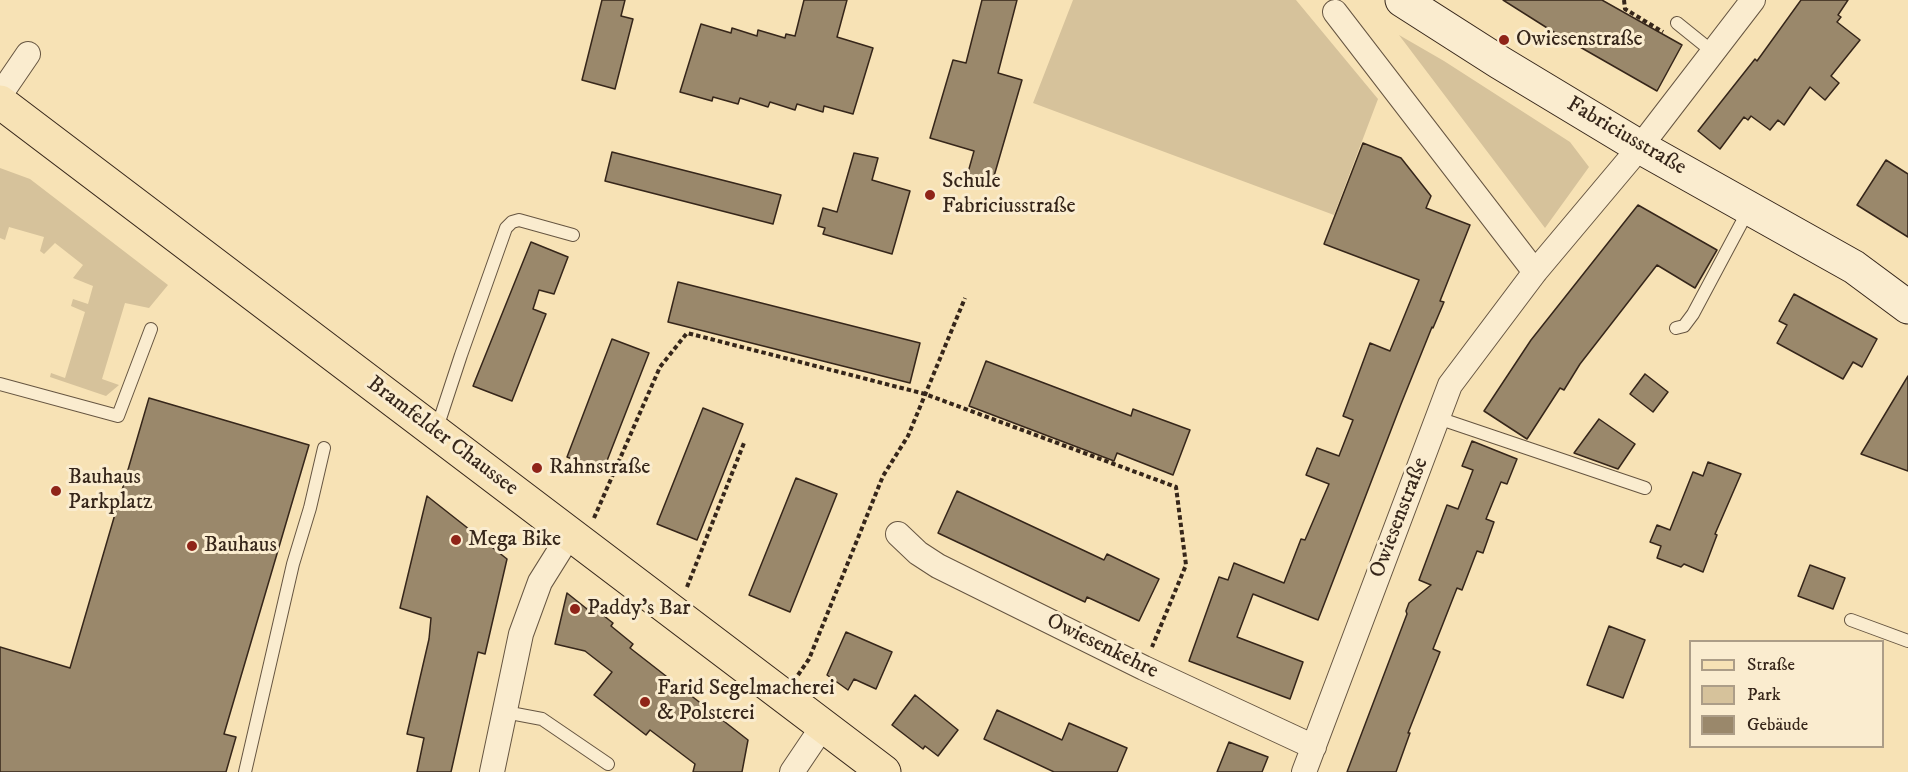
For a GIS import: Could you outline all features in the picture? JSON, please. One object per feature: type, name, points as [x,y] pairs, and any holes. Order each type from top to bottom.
[{"type":"main road","name":"Bramfelder Chaussee","points":[[0,102],[884,772]]},
{"type":"street","name":"Fabriciusstraße","points":[[1402,0],[1640,147],[1854,267],[1908,289]]},
{"type":"street","name":"Owiesenstraße","points":[[1304,772],[1450,385],[1535,272],[1640,147],[1753,0]]},
{"type":"street","points":[[1335,12],[1535,272]]},
{"type":"street","points":[[0,95],[28,54]]},
{"type":"street","name":"Fabriciusstraße","points":[[1854,267],[1908,307]]},
{"type":"street","name":"Owiesenkehre","points":[[898,534],[918,554],[938,566],[1144,668],[1314,747]]},
{"type":"street","points":[[492,772],[521,634],[540,582],[576,539]]},
{"type":"street","points":[[792,772],[823,726]]},
{"type":"lane","points":[[1677,23],[1713,52]]},
{"type":"lane","points":[[1676,328],[1684,326],[1694,314],[1749,208]]},
{"type":"lane","points":[[436,432],[464,344],[506,228],[512,222],[519,220],[573,235]]},
{"type":"lane","points":[[0,384],[118,416],[152,329]]},
{"type":"lane","points":[[1438,418],[1645,488]]},
{"type":"lane","points":[[245,772],[293,564],[310,508],[324,448]]},
{"type":"lane","points":[[1851,620],[1908,641]]},
{"type":"lane","points":[[505,712],[542,719],[608,764]]},
{"type":"path","points":[[1624,0],[1625,9],[1669,36]]},
{"type":"path","points":[[784,696],[809,659],[883,476],[908,435],[965,298]]},
{"type":"path","points":[[576,539],[660,367],[687,333],[925,394],[1176,487],[1186,565],[1144,668]]},
{"type":"path","points":[[676,614],[744,443]]},
{"type":"green space","points":[[1073,0],[1296,0],[1378,99],[1334,215],[1033,103]]},
{"type":"green space","points":[[1399,35],[1444,61],[1570,142],[1589,167],[1545,228]]},
{"type":"green space","points":[[0,168],[30,179],[168,285],[149,308],[125,303],[102,379],[119,385],[106,396],[50,377],[51,373],[65,378],[85,312],[71,306],[73,299],[88,304],[93,286],[73,278],[83,265],[55,243],[44,254],[40,251],[44,237],[9,227],[5,240],[0,238]]},
{"type":"building","points":[[602,0],[625,0],[621,16],[633,19],[615,89],[582,80]]},
{"type":"building","points":[[804,0],[847,0],[837,37],[873,48],[853,114],[824,106],[823,112],[797,104],[795,110],[770,102],[768,107],[740,98],[738,104],[713,97],[712,101],[680,92],[701,24],[731,33],[732,28],[757,36],[758,30],[785,38],[786,34],[795,36]]},
{"type":"building","points":[[982,0],[1017,0],[998,73],[1022,80],[992,183],[967,176],[974,151],[930,138],[953,60],[966,63]]},
{"type":"building","points":[[1503,0],[1602,0],[1682,45],[1657,91]]},
{"type":"building","points":[[1801,0],[1848,0],[1838,15],[1841,17],[1837,22],[1860,40],[1831,76],[1839,83],[1825,100],[1810,87],[1784,125],[1778,120],[1770,130],[1751,116],[1748,120],[1744,117],[1720,149],[1698,131],[1755,59],[1757,61]]},
{"type":"building","points":[[1363,143],[1401,158],[1431,196],[1426,208],[1470,225],[1440,301],[1444,302],[1401,404],[1318,620],[1253,594],[1237,637],[1303,662],[1290,699],[1189,661],[1219,577],[1228,580],[1234,563],[1284,583],[1301,539],[1305,540],[1329,484],[1306,475],[1317,448],[1339,456],[1353,420],[1343,416],[1370,343],[1390,351],[1419,280],[1324,244]]},
{"type":"building","points":[[612,152],[781,195],[773,224],[605,181]]},
{"type":"building","points":[[854,153],[878,158],[872,180],[910,191],[892,254],[823,234],[825,228],[818,226],[823,208],[837,212]]},
{"type":"building","points":[[1886,160],[1908,174],[1908,237],[1857,205]]},
{"type":"building","points":[[1638,205],[1717,250],[1695,288],[1657,265],[1580,364],[1564,390],[1560,388],[1527,439],[1484,411],[1531,340]]},
{"type":"building","points":[[531,242],[568,257],[554,294],[539,290],[533,309],[546,314],[512,401],[473,386]]},
{"type":"building","points":[[678,282],[920,343],[910,383],[668,322]]},
{"type":"building","points":[[1794,294],[1877,339],[1862,367],[1853,362],[1843,379],[1777,343],[1787,325],[1779,321]]},
{"type":"building","points":[[612,339],[649,353],[603,471],[567,457]]},
{"type":"building","points":[[986,361],[1131,416],[1133,409],[1190,430],[1173,475],[1117,453],[1114,461],[969,406]]},
{"type":"building","points":[[1645,374],[1668,392],[1653,412],[1630,394]]},
{"type":"building","points":[[1908,376],[1908,471],[1861,454]]},
{"type":"building","name":"Bauhaus","points":[[149,398],[309,445],[224,734],[236,737],[226,772],[0,772],[0,647],[70,668]]},
{"type":"building","points":[[703,408],[743,424],[697,540],[657,524]]},
{"type":"building","points":[[1599,419],[1635,444],[1618,469],[1574,453]]},
{"type":"building","points":[[1472,441],[1517,459],[1507,484],[1501,482],[1486,519],[1494,522],[1483,553],[1477,551],[1462,590],[1457,588],[1433,649],[1440,652],[1408,733],[1410,733],[1396,772],[1347,772],[1407,614],[1409,603],[1431,585],[1419,580],[1447,505],[1458,509],[1473,470],[1462,466]]},
{"type":"building","points":[[1708,462],[1741,474],[1715,534],[1717,535],[1703,572],[1684,564],[1681,567],[1657,558],[1661,546],[1650,542],[1657,525],[1670,530],[1693,472],[1703,476]]},
{"type":"building","points":[[796,478],[837,494],[790,612],[749,595]]},
{"type":"building","points":[[957,491],[1104,560],[1107,554],[1159,579],[1139,621],[1087,597],[1085,602],[938,533]]},
{"type":"building","points":[[427,496],[507,559],[485,654],[478,652],[451,772],[417,772],[424,738],[407,734],[429,639],[431,618],[400,608]]},
{"type":"building","points":[[1810,565],[1845,578],[1833,609],[1798,596]]},
{"type":"building","points":[[567,593],[587,609],[590,605],[613,623],[611,626],[633,644],[630,648],[748,740],[742,772],[693,772],[695,764],[650,730],[646,735],[594,695],[612,672],[585,651],[555,644]]},
{"type":"building","points":[[1609,626],[1645,640],[1623,698],[1587,685]]},
{"type":"building","points":[[846,632],[892,652],[876,689],[854,679],[848,690],[827,675]]},
{"type":"building","points":[[915,695],[958,730],[938,756],[925,746],[923,749],[892,725]]},
{"type":"building","points":[[997,710],[1062,740],[1069,723],[1127,748],[1117,772],[1054,772],[984,739]]},
{"type":"building","points":[[1229,742],[1268,757],[1262,772],[1217,772]]},
{"type":"place","name":"Owiesenstraße","points":[[1504,40]]},
{"type":"place","name":"Schule Fabriciusstraße","points":[[930,195]]},
{"type":"place","name":"Rahnstraße","points":[[537,468]]},
{"type":"place","name":"Bauhaus Parkplatz","points":[[56,491]]},
{"type":"place","name":"Mega Bike","points":[[456,540]]},
{"type":"place","name":"Bauhaus","points":[[192,546]]},
{"type":"place","name":"Paddy's Bar","points":[[575,609]]},
{"type":"place","name":"Farid Segelmacherei & Polsterei","points":[[645,702]]}]
